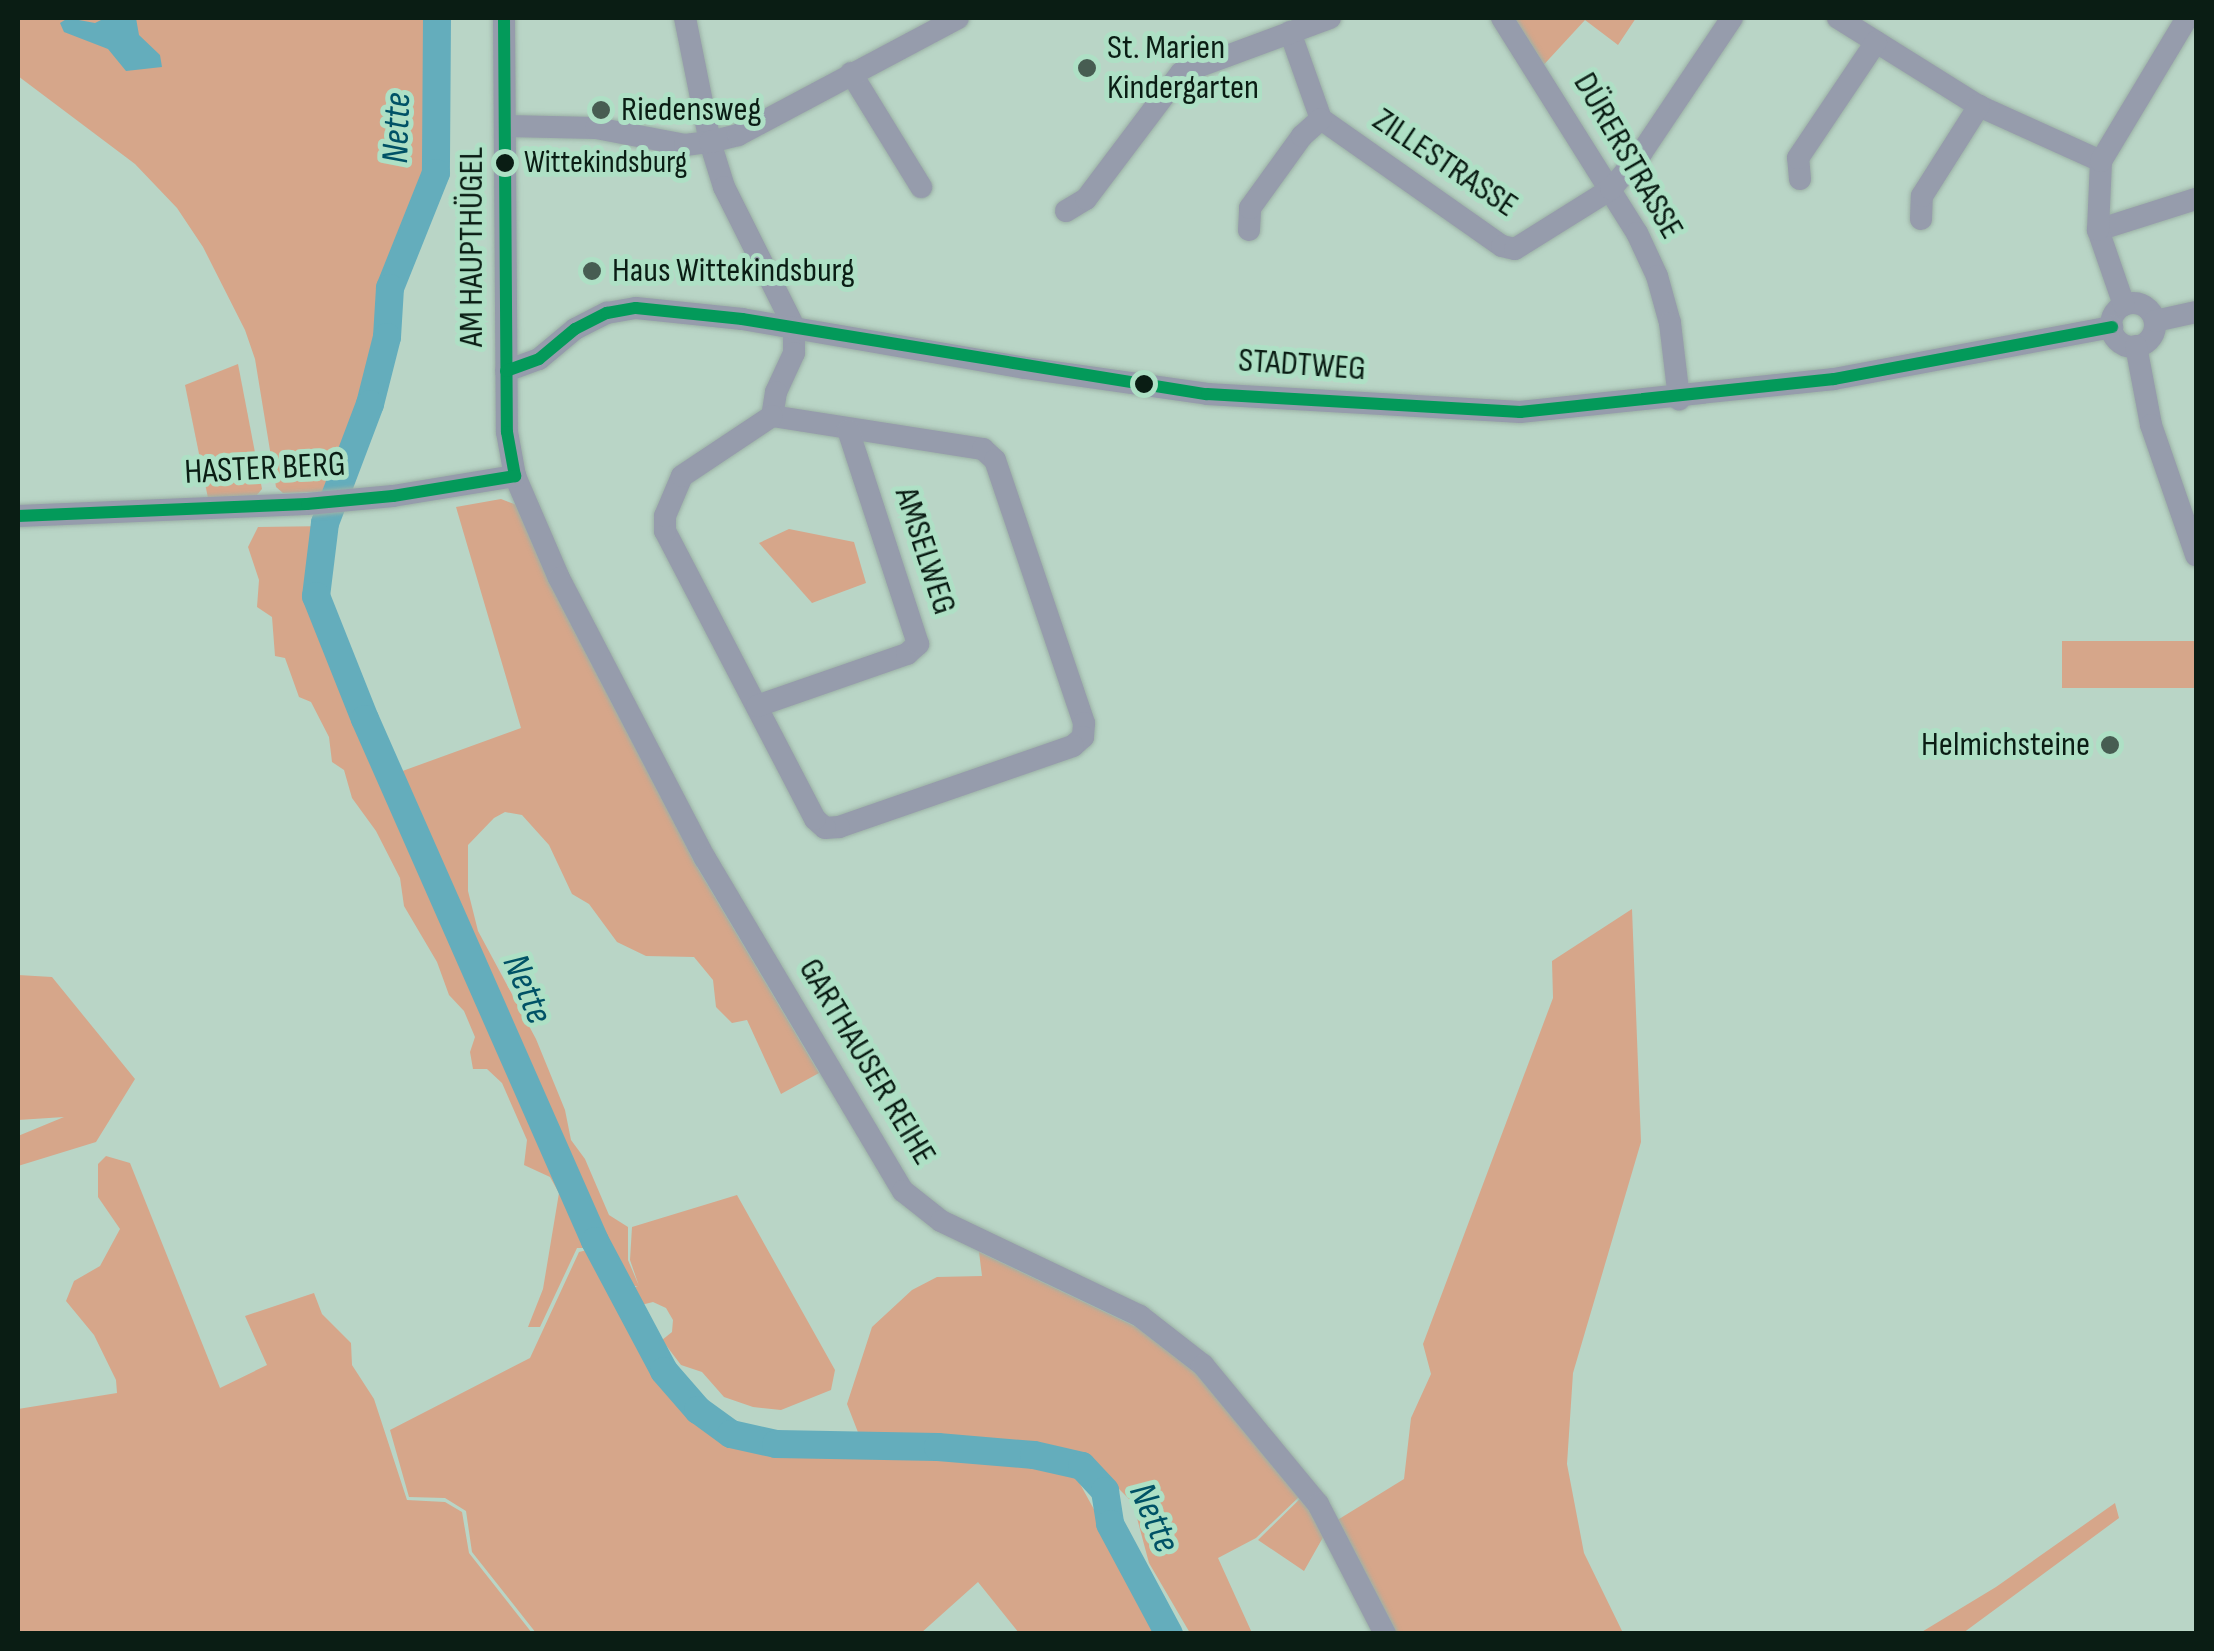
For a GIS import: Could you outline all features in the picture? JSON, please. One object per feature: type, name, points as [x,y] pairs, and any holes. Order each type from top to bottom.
[{"type":"street","name":"AM HAUPTHÜGEL","points":[[504,18],[507,432],[515,476]]},
{"type":"street","points":[[685,18],[710,142],[724,187],[794,327],[794,353],[776,392],[772,416]]},
{"type":"street","points":[[507,126],[596,128],[685,145],[710,142],[738,134],[954,18]]},
{"type":"street","points":[[1066,211],[1086,199],[1181,74],[1330,18]]},
{"type":"street","name":"DÜRERSTRASSE","points":[[1502,18],[1611,189],[1657,276],[1670,323],[1679,398]]},
{"type":"street","name":"ZILLESTRASSE","points":[[1290,32],[1321,119],[1502,246],[1515,249],[1611,189],[1642,152],[1732,18]]},
{"type":"street","points":[[1838,18],[1979,106],[2100,161]]},
{"type":"street","points":[[2124,305],[2098,230],[2100,161],[2187,18]]},
{"type":"street","points":[[1800,178],[1798,158],[1876,42]]},
{"type":"street","points":[[850,73],[921,186]]},
{"type":"street","points":[[1921,219],[1922,196],[1979,106]]},
{"type":"street","points":[[1248,230],[1250,208],[1302,136],[1321,119]]},
{"type":"street","points":[[2098,230],[2196,199]]},
{"type":"street","points":[[2124,305],[2143,305],[2155,321],[2148,340],[2136,346],[2122,344],[2112,326],[2114,314],[2124,305]]},
{"type":"street","name":"STADTWEG","points":[[506,370],[524,368],[575,329],[607,313],[636,308],[794,327],[1045,371],[1274,400],[1520,412],[1679,398],[1845,377],[2112,326]]},
{"type":"street","points":[[2155,321],[2196,312]]},
{"type":"street","points":[[2136,346],[2151,425],[2196,555]]},
{"type":"street","points":[[772,416],[983,449],[994,460],[1084,723],[1083,737],[1073,746],[839,827],[825,828],[815,819],[672,548],[665,516],[682,476],[772,416]]},
{"type":"street","name":"AMSELWEG","points":[[758,706],[907,654],[918,644],[848,430]]},
{"type":"street","name":"HASTER BERG","points":[[18,516],[308,504],[515,476]]},
{"type":"street","name":"GARTHAUSER REIHE","points":[[515,476],[559,578],[705,858],[903,1191],[941,1221],[1140,1316],[1204,1365],[1318,1504],[1385,1634]]},
{"type":"shaded area","points":[[18,18],[441,18],[443,179],[398,290],[396,324],[379,391],[343,491],[283,493],[276,487],[255,359],[245,330],[203,247],[177,208],[135,164],[18,76]]},
{"type":"shaded area","points":[[1504,18],[1636,18],[1618,45],[1585,20],[1538,71]]},
{"type":"shaded area","points":[[238,364],[262,489],[256,496],[208,498],[185,385]]},
{"type":"shaded area","points":[[501,499],[517,505],[694,862],[819,1073],[781,1094],[747,1020],[732,1023],[716,1007],[713,980],[694,957],[646,956],[617,942],[589,904],[572,894],[549,845],[522,815],[505,812],[494,818],[468,845],[468,891],[478,931],[536,1039],[565,1110],[571,1140],[585,1159],[609,1215],[628,1227],[628,1260],[639,1286],[630,1260],[632,1227],[737,1195],[835,1370],[831,1390],[781,1410],[753,1407],[724,1397],[702,1372],[681,1365],[662,1340],[672,1332],[673,1320],[666,1308],[653,1302],[641,1305],[632,1288],[638,1286],[628,1286],[587,1248],[577,1248],[540,1327],[528,1327],[543,1289],[559,1193],[550,1177],[524,1165],[527,1140],[502,1083],[487,1069],[473,1069],[470,1052],[475,1037],[464,1011],[449,995],[437,962],[404,906],[400,878],[376,831],[352,798],[344,770],[332,762],[329,737],[311,702],[299,697],[285,658],[275,656],[272,617],[257,607],[259,580],[248,547],[258,527],[330,526],[322,596],[397,773],[521,728],[456,507]]},
{"type":"shaded area","points":[[789,529],[854,542],[866,583],[812,603],[759,543]]},
{"type":"shaded area","points":[[2062,641],[2196,641],[2196,688],[2062,688]]},
{"type":"shaded area","points":[[1632,909],[1641,1142],[1573,1373],[1567,1464],[1584,1553],[1623,1633],[1385,1633],[1330,1525],[1304,1571],[1258,1540],[1308,1491],[1331,1524],[1404,1479],[1411,1418],[1431,1374],[1423,1344],[1553,998],[1552,961]]},
{"type":"shaded area","points":[[18,975],[52,977],[135,1079],[96,1142],[18,1166],[18,1136],[64,1117],[18,1120]]},
{"type":"shaded area","points":[[106,1156],[130,1163],[220,1388],[267,1365],[245,1316],[314,1293],[322,1314],[351,1343],[352,1365],[374,1399],[407,1500],[445,1502],[462,1512],[469,1553],[532,1633],[18,1633],[18,1409],[117,1393],[116,1380],[94,1335],[66,1301],[74,1281],[100,1266],[120,1229],[98,1197],[98,1164]]},
{"type":"shaded area","points":[[587,1250],[641,1351],[680,1401],[714,1429],[755,1446],[1060,1465],[1074,1473],[1162,1633],[1019,1633],[978,1582],[921,1633],[536,1633],[472,1552],[466,1511],[445,1498],[409,1497],[390,1430],[530,1358],[579,1252]]},
{"type":"shaded area","points":[[979,1252],[1153,1335],[1196,1373],[1300,1496],[1256,1538],[1218,1558],[1252,1633],[1190,1633],[1149,1563],[1133,1503],[1086,1456],[937,1440],[861,1440],[847,1404],[872,1327],[912,1290],[937,1277],[982,1276]]},
{"type":"shaded area","points":[[2115,1503],[2119,1518],[1963,1633],[1920,1633],[1996,1587]]},
{"type":"water","points":[[68,18],[95,23],[105,18],[136,18],[139,35],[160,55],[162,67],[126,71],[108,49],[64,32],[60,23]]},
{"type":"waterway","name":"Nette","points":[[437,18],[436,173],[390,288],[387,337],[370,404],[325,523],[316,596],[365,719],[595,1241],[664,1371],[698,1410],[731,1434],[776,1444],[938,1447],[1034,1455],[1082,1466],[1105,1491],[1110,1524],[1169,1634]]},
{"type":"transit line","points":[[504,18],[507,432],[515,476]]},
{"type":"transit line","points":[[506,371],[539,359],[575,329],[607,313],[636,308],[742,319],[1207,394],[1520,412],[1834,379],[2112,327]]},
{"type":"transit line","points":[[18,516],[307,504],[393,496],[515,476]]},
{"type":"place","name":"St. Marien Kindergarten","points":[[1087,68]]},
{"type":"place","name":"Riedensweg","points":[[601,110]]},
{"type":"place","name":"Wittekindsburg","points":[[505,163]]},
{"type":"place","name":"Haus Wittekindsburg","points":[[592,271]]},
{"type":"place","name":"Helmichsteine","points":[[2110,745]]}]
